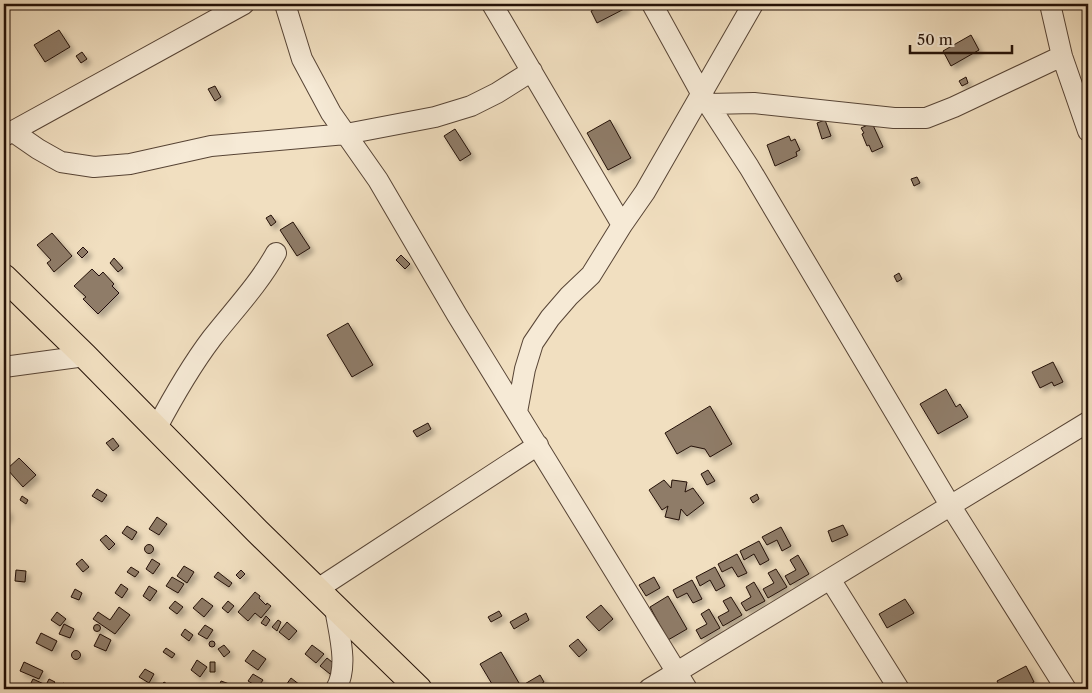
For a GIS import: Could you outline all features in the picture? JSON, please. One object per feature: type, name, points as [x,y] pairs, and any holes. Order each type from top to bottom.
[{"type":"main road","points":[[4,278],[85,356],[316,590],[418,689]]},
{"type":"street","points":[[8,134],[244,4]]},
{"type":"street","points":[[285,4],[302,59],[331,113],[378,180],[457,315],[682,681]]},
{"type":"street","points":[[492,4],[622,224]]},
{"type":"street","points":[[652,4],[704,99],[749,167],[950,505],[1066,689]]},
{"type":"street","points":[[517,412],[525,369],[533,343],[562,303],[591,275],[622,224],[645,192],[704,99],[753,4]]},
{"type":"street","points":[[1050,4],[1062,56],[1088,131]]},
{"type":"street","points":[[704,99],[894,118],[926,118],[954,107],[1062,56]]},
{"type":"street","points":[[8,134],[61,162],[94,167],[130,164],[211,146],[346,134],[435,117],[471,106],[497,93],[532,71]]},
{"type":"street","points":[[156,429],[178,387],[211,340],[264,274],[276,253]]},
{"type":"street","points":[[4,366],[85,356]]},
{"type":"street","points":[[650,689],[682,681],[830,580],[1088,422]]},
{"type":"street","points":[[316,590],[538,445]]},
{"type":"street","points":[[830,580],[899,689]]},
{"type":"street","points":[[335,608],[343,666],[336,689]]},
{"type":"building","points":[[604,4],[624,4],[626,8],[597,23],[591,11]]},
{"type":"building","points":[[59,30],[70,47],[45,62],[34,45]]},
{"type":"building","points":[[971,35],[979,50],[951,66],[943,51]]},
{"type":"building","points":[[82,52],[87,59],[81,63],[76,56]]},
{"type":"building","points":[[966,77],[968,83],[962,86],[959,81]]},
{"type":"building","points":[[215,86],[221,97],[215,101],[208,89]]},
{"type":"building","points":[[610,120],[631,158],[608,170],[587,133]]},
{"type":"building","points":[[825,120],[831,136],[822,139],[817,123]]},
{"type":"building","points":[[872,123],[883,147],[872,152],[869,145],[867,146],[861,128]]},
{"type":"building","points":[[455,129],[471,154],[460,161],[444,136]]},
{"type":"building","points":[[789,136],[791,141],[795,139],[800,150],[796,152],[797,156],[775,166],[767,145]]},
{"type":"building","points":[[917,177],[920,183],[914,186],[911,179]]},
{"type":"building","points":[[271,215],[276,222],[271,226],[266,218]]},
{"type":"building","points":[[293,222],[310,248],[297,256],[280,230]]},
{"type":"building","points":[[52,233],[72,256],[54,272],[47,263],[51,260],[37,245]]},
{"type":"building","points":[[83,247],[88,252],[82,258],[77,253]]},
{"type":"building","points":[[401,255],[410,264],[405,269],[396,260]]},
{"type":"building","points":[[114,258],[123,268],[118,272],[110,263]]},
{"type":"building","points":[[92,269],[99,276],[103,272],[119,293],[98,314],[83,299],[86,297],[74,286]]},
{"type":"building","points":[[899,273],[902,279],[897,282],[894,276]]},
{"type":"building","points":[[348,323],[373,365],[352,377],[327,335]]},
{"type":"building","points":[[1088,343],[1088,354],[1084,345]]},
{"type":"building","points":[[1053,362],[1063,382],[1054,386],[1052,382],[1040,388],[1032,372]]},
{"type":"building","points":[[946,389],[956,407],[960,404],[968,417],[938,434],[920,404]]},
{"type":"building","points":[[710,406],[732,444],[710,457],[705,449],[691,446],[677,454],[665,433]]},
{"type":"building","points":[[428,423],[431,429],[417,437],[413,431]]},
{"type":"building","points":[[113,438],[119,446],[113,451],[106,443]]},
{"type":"building","points":[[19,458],[36,475],[23,487],[7,469]]},
{"type":"building","points":[[708,470],[715,481],[707,485],[701,474]]},
{"type":"building","points":[[664,480],[671,488],[672,480],[687,482],[685,492],[693,488],[704,503],[687,516],[681,509],[679,520],[665,517],[668,506],[662,510],[649,490]]},
{"type":"building","points":[[97,489],[107,495],[102,502],[92,496]]},
{"type":"building","points":[[757,494],[759,499],[753,503],[750,498]]},
{"type":"building","points":[[22,496],[28,500],[26,504],[20,500]]},
{"type":"building","points":[[4,508],[8,510],[9,514],[5,521],[4,521]]},
{"type":"building","points":[[157,517],[167,524],[159,535],[149,529]]},
{"type":"building","points":[[843,525],[848,535],[832,542],[828,531]]},
{"type":"building","points":[[127,526],[137,532],[132,540],[122,533]]},
{"type":"building","points":[[781,527],[791,546],[782,551],[777,540],[767,545],[762,537]]},
{"type":"building","points":[[106,535],[115,544],[109,550],[100,540]]},
{"type":"building","points":[[759,541],[769,560],[760,565],[754,554],[744,560],[740,551]]},
{"type":"building","points":[[149,545],[153,549],[149,553],[145,549]]},
{"type":"building","points":[[737,554],[747,573],[738,577],[732,567],[722,572],[718,564]]},
{"type":"building","points":[[798,555],[809,574],[790,585],[785,576],[796,570],[790,560]]},
{"type":"building","points":[[82,559],[89,567],[83,572],[76,564]]},
{"type":"building","points":[[152,559],[160,564],[153,574],[146,569]]},
{"type":"building","points":[[184,566],[194,572],[187,583],[177,576]]},
{"type":"building","points":[[131,567],[139,572],[135,577],[127,572]]},
{"type":"building","points":[[715,567],[725,586],[716,591],[710,580],[700,586],[696,577]]},
{"type":"building","points":[[776,569],[787,587],[768,598],[763,589],[774,583],[768,573]]},
{"type":"building","points":[[16,570],[26,571],[25,582],[15,581]]},
{"type":"building","points":[[241,570],[245,574],[240,579],[236,575]]},
{"type":"building","points":[[218,572],[232,583],[229,587],[214,577]]},
{"type":"building","points":[[172,577],[184,584],[178,593],[166,586]]},
{"type":"building","points":[[654,577],[660,588],[646,596],[639,585]]},
{"type":"building","points":[[692,580],[702,599],[693,603],[687,593],[677,598],[673,590]]},
{"type":"building","points":[[754,582],[765,601],[746,611],[741,603],[751,597],[746,587]]},
{"type":"building","points":[[121,584],[128,589],[122,598],[115,593]]},
{"type":"building","points":[[149,586],[157,591],[150,601],[143,596]]},
{"type":"building","points":[[75,589],[82,593],[79,600],[71,597]]},
{"type":"building","points":[[255,592],[266,605],[267,603],[271,606],[261,618],[255,613],[248,621],[238,612]]},
{"type":"building","points":[[668,596],[687,629],[668,640],[650,607]]},
{"type":"building","points":[[731,597],[742,615],[723,626],[718,617],[729,611],[723,601]]},
{"type":"building","points":[[202,598],[213,606],[204,617],[193,608]]},
{"type":"building","points":[[905,599],[914,613],[887,628],[879,614]]},
{"type":"building","points":[[175,601],[183,607],[177,614],[169,608]]},
{"type":"building","points":[[228,601],[234,606],[228,613],[222,608]]},
{"type":"building","points":[[601,605],[613,619],[599,631],[586,617]]},
{"type":"building","points":[[119,607],[130,615],[115,634],[93,619],[98,612],[110,620]]},
{"type":"building","points":[[709,609],[720,628],[701,639],[696,630],[707,624],[701,614]]},
{"type":"building","points":[[499,611],[502,616],[491,622],[488,617]]},
{"type":"building","points":[[57,612],[66,619],[60,626],[51,620]]},
{"type":"building","points":[[526,613],[529,620],[514,629],[510,622]]},
{"type":"building","points":[[266,616],[270,620],[266,626],[261,623]]},
{"type":"building","points":[[278,620],[281,622],[277,631],[272,627]]},
{"type":"building","points":[[287,622],[297,631],[289,640],[279,632]]},
{"type":"building","points":[[64,624],[74,629],[70,638],[59,634]]},
{"type":"building","points":[[97,625],[100,628],[97,631],[94,628]]},
{"type":"building","points":[[205,625],[213,630],[207,639],[198,634]]},
{"type":"building","points":[[185,629],[193,635],[189,641],[181,635]]},
{"type":"building","points":[[41,633],[57,641],[52,651],[36,643]]},
{"type":"building","points":[[100,634],[111,640],[106,651],[94,646]]},
{"type":"building","points":[[578,639],[587,650],[579,657],[569,646]]},
{"type":"building","points":[[212,641],[215,644],[212,647],[209,644]]},
{"type":"building","points":[[224,645],[230,652],[224,657],[218,649]]},
{"type":"building","points":[[312,645],[324,654],[316,663],[305,654]]},
{"type":"building","points":[[166,648],[175,654],[172,658],[163,652]]},
{"type":"building","points":[[76,650],[81,655],[76,660],[71,655]]},
{"type":"building","points":[[253,650],[266,659],[258,670],[245,661]]},
{"type":"building","points":[[501,652],[519,683],[508,689],[495,689],[480,664]]},
{"type":"building","points":[[327,658],[337,666],[330,674],[320,666]]},
{"type":"building","points":[[197,660],[207,667],[200,677],[191,670]]},
{"type":"building","points":[[24,662],[43,671],[39,679],[20,671]]},
{"type":"building","points":[[210,662],[215,662],[215,672],[210,672]]},
{"type":"building","points":[[1026,666],[1034,682],[1021,689],[1001,689],[997,681]]},
{"type":"building","points":[[145,669],[154,674],[149,683],[139,677]]},
{"type":"building","points":[[253,674],[263,680],[258,687],[248,681]]},
{"type":"building","points":[[540,675],[544,682],[532,689],[525,689],[523,685]]},
{"type":"building","points":[[291,678],[300,685],[297,689],[292,689],[286,685]]},
{"type":"building","points":[[33,679],[48,686],[46,689],[29,687]]},
{"type":"building","points":[[49,679],[55,682],[52,686],[47,683]]},
{"type":"building","points":[[221,681],[232,685],[230,689],[218,689]]},
{"type":"building","points":[[164,682],[173,688],[158,689]]},
{"type":"building","points":[[63,683],[74,689],[59,689]]}]
